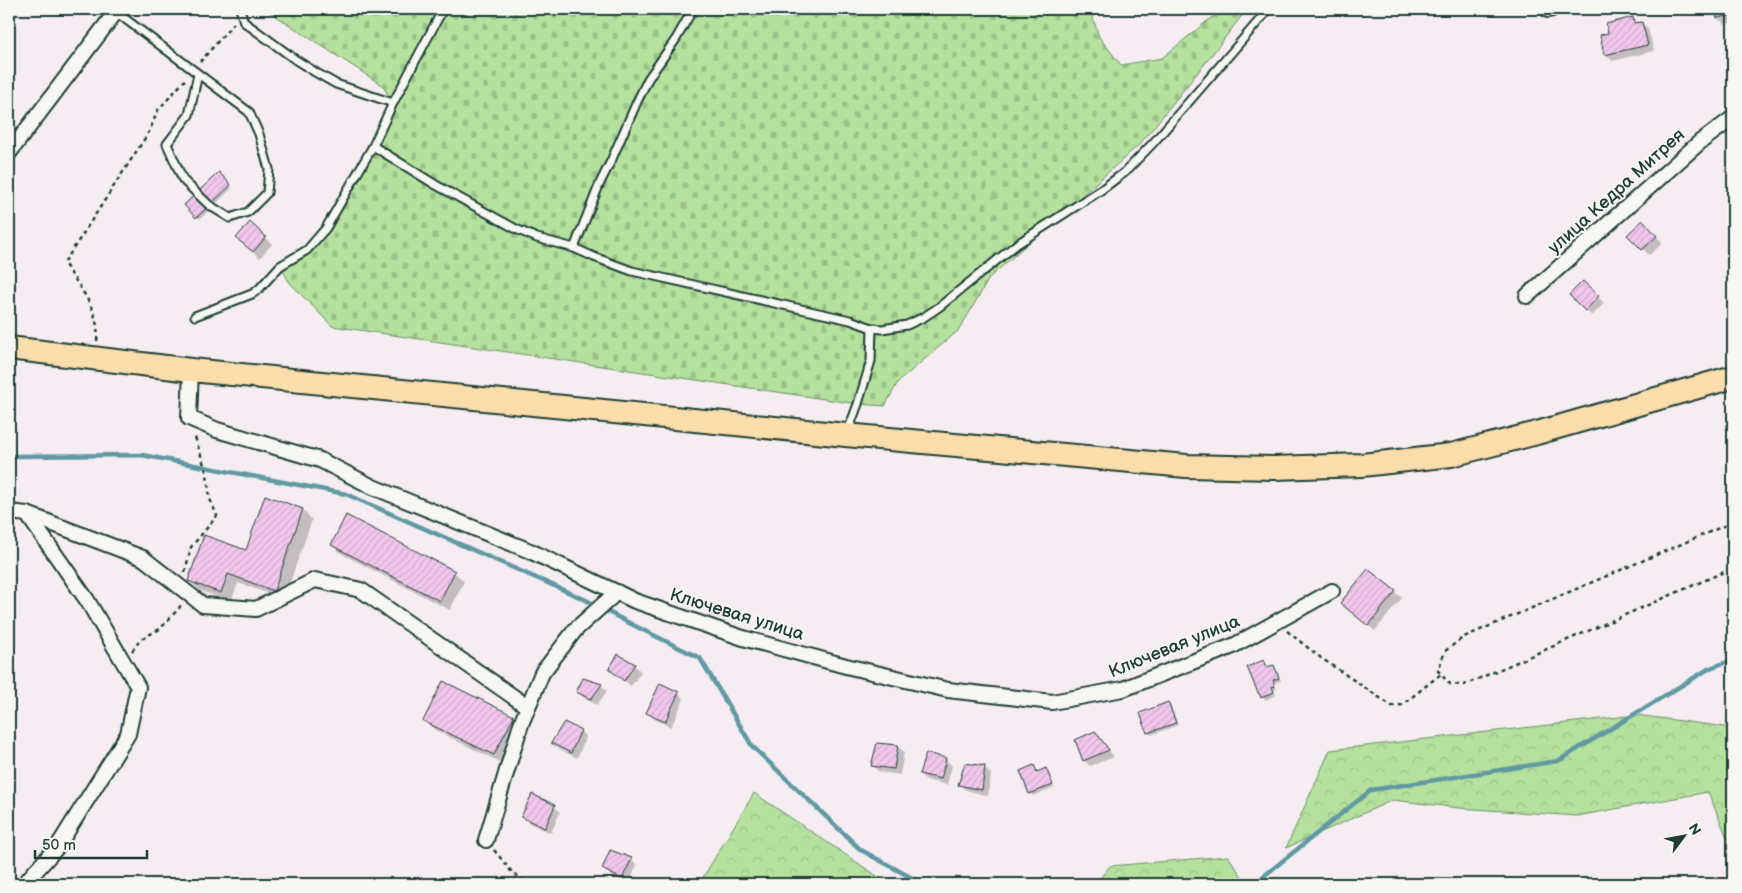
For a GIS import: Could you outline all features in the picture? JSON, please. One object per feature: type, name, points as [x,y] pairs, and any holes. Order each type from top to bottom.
[{"type":"highway","points":[[9,348],[191,370],[846,435],[1186,466],[1274,468],[1362,465],[1451,455],[1537,433],[1733,377]]},
{"type":"street","points":[[9,153],[117,10]]},
{"type":"street","name":"улица Кедра Митрея","points":[[1526,296],[1700,142],[1733,118]]},
{"type":"street","points":[[189,418],[191,370]]},
{"type":"street","name":"Ключевая улица","points":[[189,418],[217,430],[320,460],[373,487],[530,551],[635,601],[743,638],[846,666],[948,690],[1052,702],[1123,689],[1233,646],[1332,591]]},
{"type":"street","points":[[9,512],[27,514],[143,558],[202,605],[256,609],[315,580],[361,590],[528,707]]},
{"type":"street","points":[[24,884],[58,846],[128,734],[138,687],[87,600],[27,514]]},
{"type":"street","points":[[486,840],[521,724],[542,673],[576,629],[617,592]]},
{"type":"lane","points":[[195,316],[252,294],[280,266],[306,250],[326,228],[374,146],[393,103],[443,9]]},
{"type":"lane","points":[[574,248],[600,183],[648,79],[676,39],[693,9]]},
{"type":"lane","points":[[374,146],[436,186],[516,230],[537,238],[574,248],[632,271],[850,320],[872,328],[893,328],[907,325],[939,307],[1017,244],[1101,190],[1125,172],[1154,142],[1269,9]]},
{"type":"lane","points":[[117,10],[249,112],[259,134],[269,169],[267,193],[248,212],[230,218],[209,205],[183,180],[167,144],[189,115],[196,72]]},
{"type":"lane","points":[[240,11],[244,22],[315,72],[336,84],[393,103]]},
{"type":"lane","points":[[846,435],[871,361],[872,328]]},
{"type":"path","points":[[97,344],[99,330],[94,310],[64,263],[149,132],[158,110],[196,72],[240,11]]},
{"type":"path","points":[[124,663],[141,639],[160,629],[180,607],[181,588],[191,547],[217,516],[210,499],[207,474],[189,418]]},
{"type":"path","points":[[1733,522],[1464,637],[1445,651],[1438,671],[1450,684],[1464,685],[1733,568]]},
{"type":"path","points":[[1276,622],[1321,658],[1392,706],[1402,705],[1441,674]]},
{"type":"path","points":[[486,840],[511,871],[528,884]]},
{"type":"green space","points":[[265,9],[1090,9],[1099,37],[1121,65],[1162,58],[1222,9],[1247,9],[1140,144],[990,277],[959,330],[898,382],[885,406],[858,404],[332,326],[290,283],[280,266],[307,250],[326,228],[393,103],[382,85]]},
{"type":"green space","points":[[1637,715],[1733,728],[1733,852],[1708,792],[1577,816],[1459,808],[1393,800],[1286,848],[1330,750]]},
{"type":"green space","points":[[754,793],[883,880],[992,884],[699,884]]},
{"type":"green space","points":[[1228,856],[1247,884],[1095,884],[1110,866]]},
{"type":"building","points":[[1714,9],[1733,9],[1733,15],[1717,18]]},
{"type":"building","points":[[1633,17],[1634,23],[1642,22],[1648,45],[1604,55],[1600,35],[1608,33],[1606,24]]},
{"type":"building","points":[[219,172],[231,185],[196,218],[184,205]]},
{"type":"building","points":[[1643,220],[1657,236],[1642,250],[1627,235]]},
{"type":"building","points":[[250,222],[266,237],[253,252],[236,238]]},
{"type":"building","points":[[1583,281],[1599,296],[1585,311],[1569,295]]},
{"type":"building","points":[[265,495],[303,509],[274,591],[228,574],[221,593],[188,581],[204,535],[246,550]]},
{"type":"building","points":[[346,515],[455,571],[440,601],[331,545]]},
{"type":"building","points":[[1368,569],[1396,591],[1368,626],[1340,603]]},
{"type":"building","points":[[618,654],[635,664],[624,681],[609,669]]},
{"type":"building","points":[[1264,660],[1267,667],[1274,665],[1279,678],[1273,680],[1275,686],[1272,687],[1274,692],[1261,698],[1247,667]]},
{"type":"building","points":[[583,678],[602,684],[591,699],[576,692]]},
{"type":"building","points":[[443,681],[514,716],[494,755],[423,721]]},
{"type":"building","points":[[660,683],[679,692],[665,722],[646,713]]},
{"type":"building","points":[[1168,702],[1176,723],[1147,733],[1140,713]]},
{"type":"building","points":[[564,722],[581,730],[571,753],[551,743]]},
{"type":"building","points":[[1095,731],[1109,750],[1083,761],[1075,740]]},
{"type":"building","points":[[877,743],[898,745],[894,769],[871,766]]},
{"type":"building","points":[[926,753],[946,758],[941,779],[919,774]]},
{"type":"building","points":[[965,763],[985,766],[982,790],[958,785]]},
{"type":"building","points":[[1034,765],[1037,772],[1046,768],[1053,785],[1029,794],[1020,771]]},
{"type":"building","points":[[532,794],[555,805],[545,828],[521,817]]},
{"type":"building","points":[[610,850],[632,858],[622,879],[602,869]]},
{"type":"waterway","points":[[9,456],[142,455],[346,494],[586,600],[700,658],[752,746],[861,850],[923,884]]},
{"type":"waterway","points":[[1254,884],[1371,790],[1558,761],[1710,668],[1733,658]]}]
